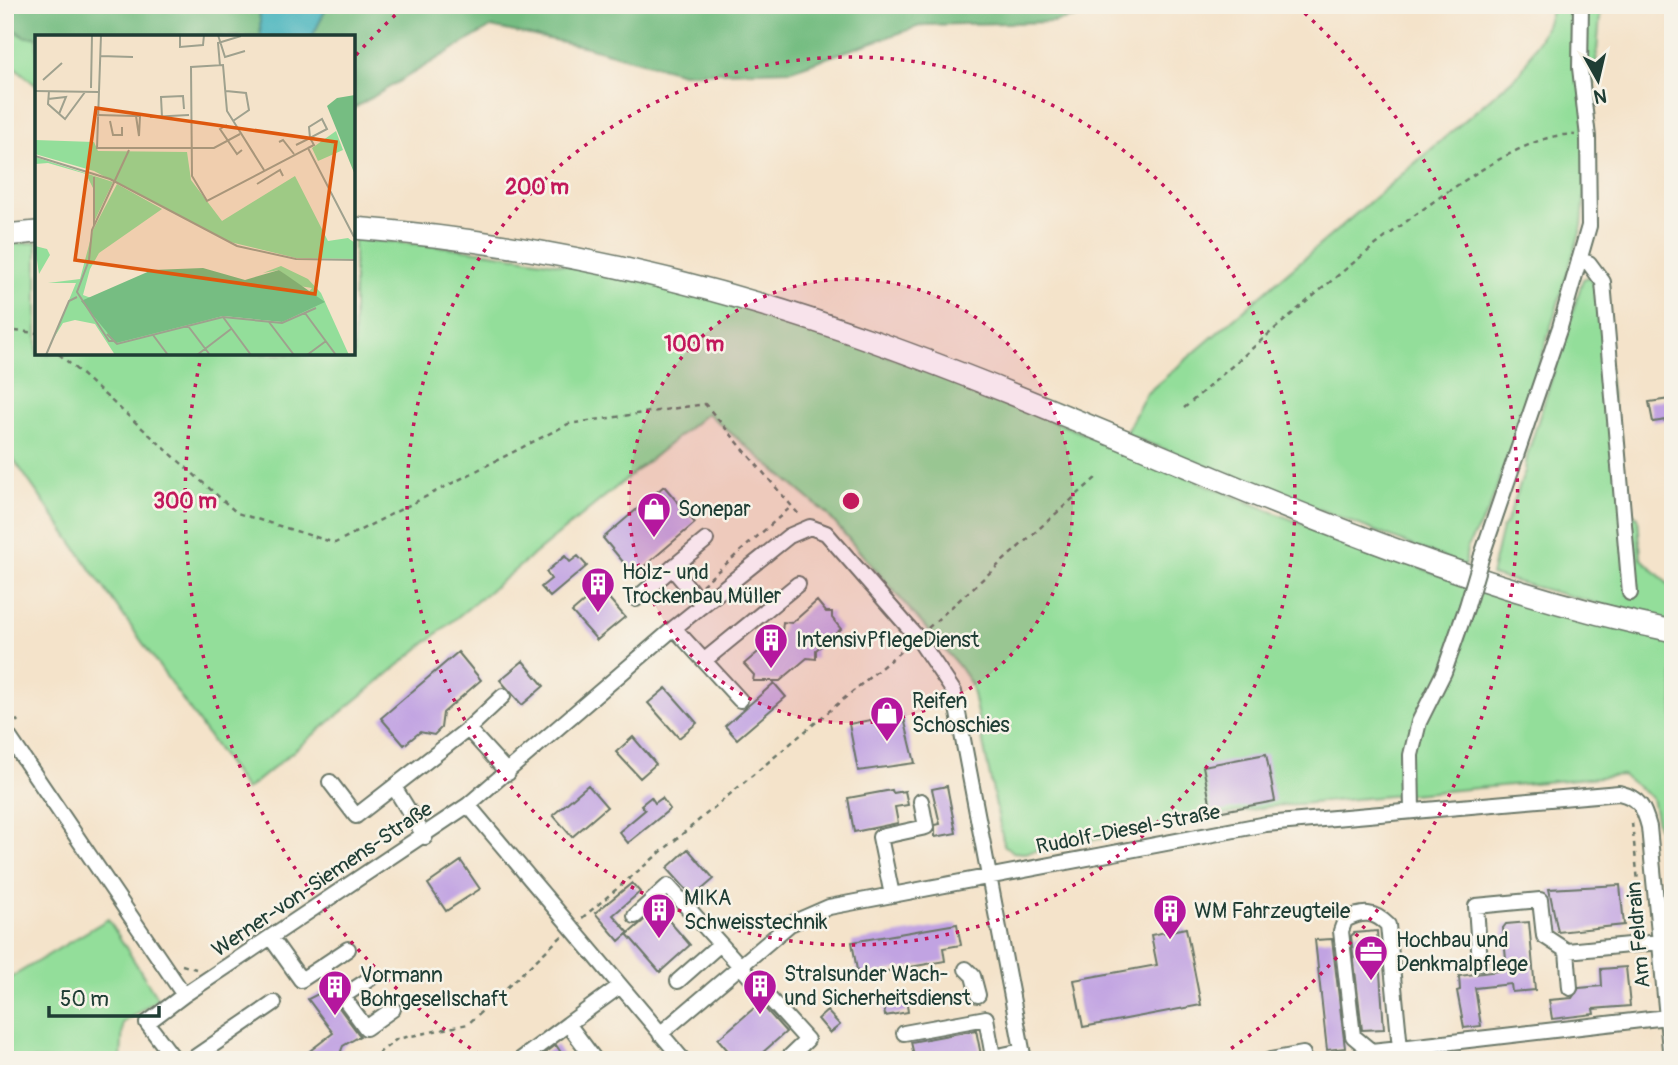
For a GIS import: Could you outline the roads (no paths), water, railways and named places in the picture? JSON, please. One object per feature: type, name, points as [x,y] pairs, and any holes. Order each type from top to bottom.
[{"type":"highway","points":[[355,228],[495,244],[580,258],[741,297],[879,343],[975,380],[1370,541],[1518,592],[1673,631]]},
{"type":"highway","points":[[5,235],[35,232]]},
{"type":"street","points":[[1412,811],[1411,755],[1419,722],[1444,672],[1467,606],[1560,327],[1589,226],[1588,137],[1580,68],[1581,5]]},
{"type":"street","points":[[1579,260],[1589,263],[1603,282],[1630,593]]},
{"type":"street","name":"Werner-von-Siemens-Straße","points":[[175,1060],[147,1023],[184,995],[425,837],[468,805],[674,628],[789,536],[810,527],[826,533],[917,637],[954,692],[988,877]]},
{"type":"street","points":[[636,599],[706,540]]},
{"type":"street","points":[[672,568],[703,605]]},
{"type":"street","points":[[706,659],[798,584]]},
{"type":"street","points":[[674,628],[706,659],[740,700]]},
{"type":"street","points":[[330,782],[356,816],[468,729],[503,696]]},
{"type":"street","points":[[468,729],[508,773]]},
{"type":"street","points":[[5,731],[184,995]]},
{"type":"street","points":[[394,787],[425,837]]},
{"type":"street","name":"Rudolf-Diesel-Straße","points":[[660,1034],[790,924],[807,915],[892,895],[1266,824],[1619,793],[1632,796],[1644,808]]},
{"type":"street","points":[[892,895],[880,837],[926,827],[921,801]]},
{"type":"street","points":[[468,805],[683,1060]]},
{"type":"street","name":"Am Feldrain","points":[[1644,808],[1649,827],[1660,942],[1667,969],[1667,1017],[1671,1060]]},
{"type":"street","points":[[904,1033],[986,1018],[993,1058],[1023,1056],[988,877]]},
{"type":"street","points":[[635,916],[668,887],[807,1040],[786,1060]]},
{"type":"street","points":[[1480,963],[1476,906],[1540,900],[1544,936],[1567,951],[1660,942]]},
{"type":"street","points":[[1400,1048],[1388,925],[1378,915],[1359,913],[1345,920],[1340,931],[1353,1036],[1371,1051],[1400,1048],[1667,1017]]},
{"type":"street","points":[[271,938],[301,981],[348,949]]},
{"type":"street","points":[[678,981],[720,944]]},
{"type":"street","points":[[1567,951],[1570,988]]},
{"type":"street","points":[[321,967],[366,1028],[393,1009]]},
{"type":"street","points":[[966,969],[973,976],[978,995]]},
{"type":"street","points":[[342,997],[371,978]]},
{"type":"street","points":[[520,1060],[620,986]]},
{"type":"street","points":[[191,1060],[274,1003]]},
{"type":"street","points":[[568,1024],[595,1060]]},
{"type":"street","points":[[1270,1060],[1303,1054]]},
{"type":"water","points":[[259,5],[328,5],[313,35],[261,35]]},
{"type":"place","name":"Sonepar","points":[[654,539]]},
{"type":"place","name":"Holz- und Trockenbau Müller","points":[[598,614]]},
{"type":"place","name":"IntensivPflegeDienst","points":[[771,670]]},
{"type":"place","name":"Reifen Schoschies","points":[[887,743]]},
{"type":"place","name":"MIKA Schweisstechnik","points":[[659,940]]},
{"type":"place","name":"WM Fahrzeugteile","points":[[1170,941]]},
{"type":"place","name":"Hochbau und Denkmalpflege","points":[[1371,982]]},
{"type":"place","name":"Stralsunder Wach- und Sicherheitsdienst","points":[[760,1016]]},
{"type":"place","name":"Vormann Bohrgesellschaft","points":[[335,1017]]}]
